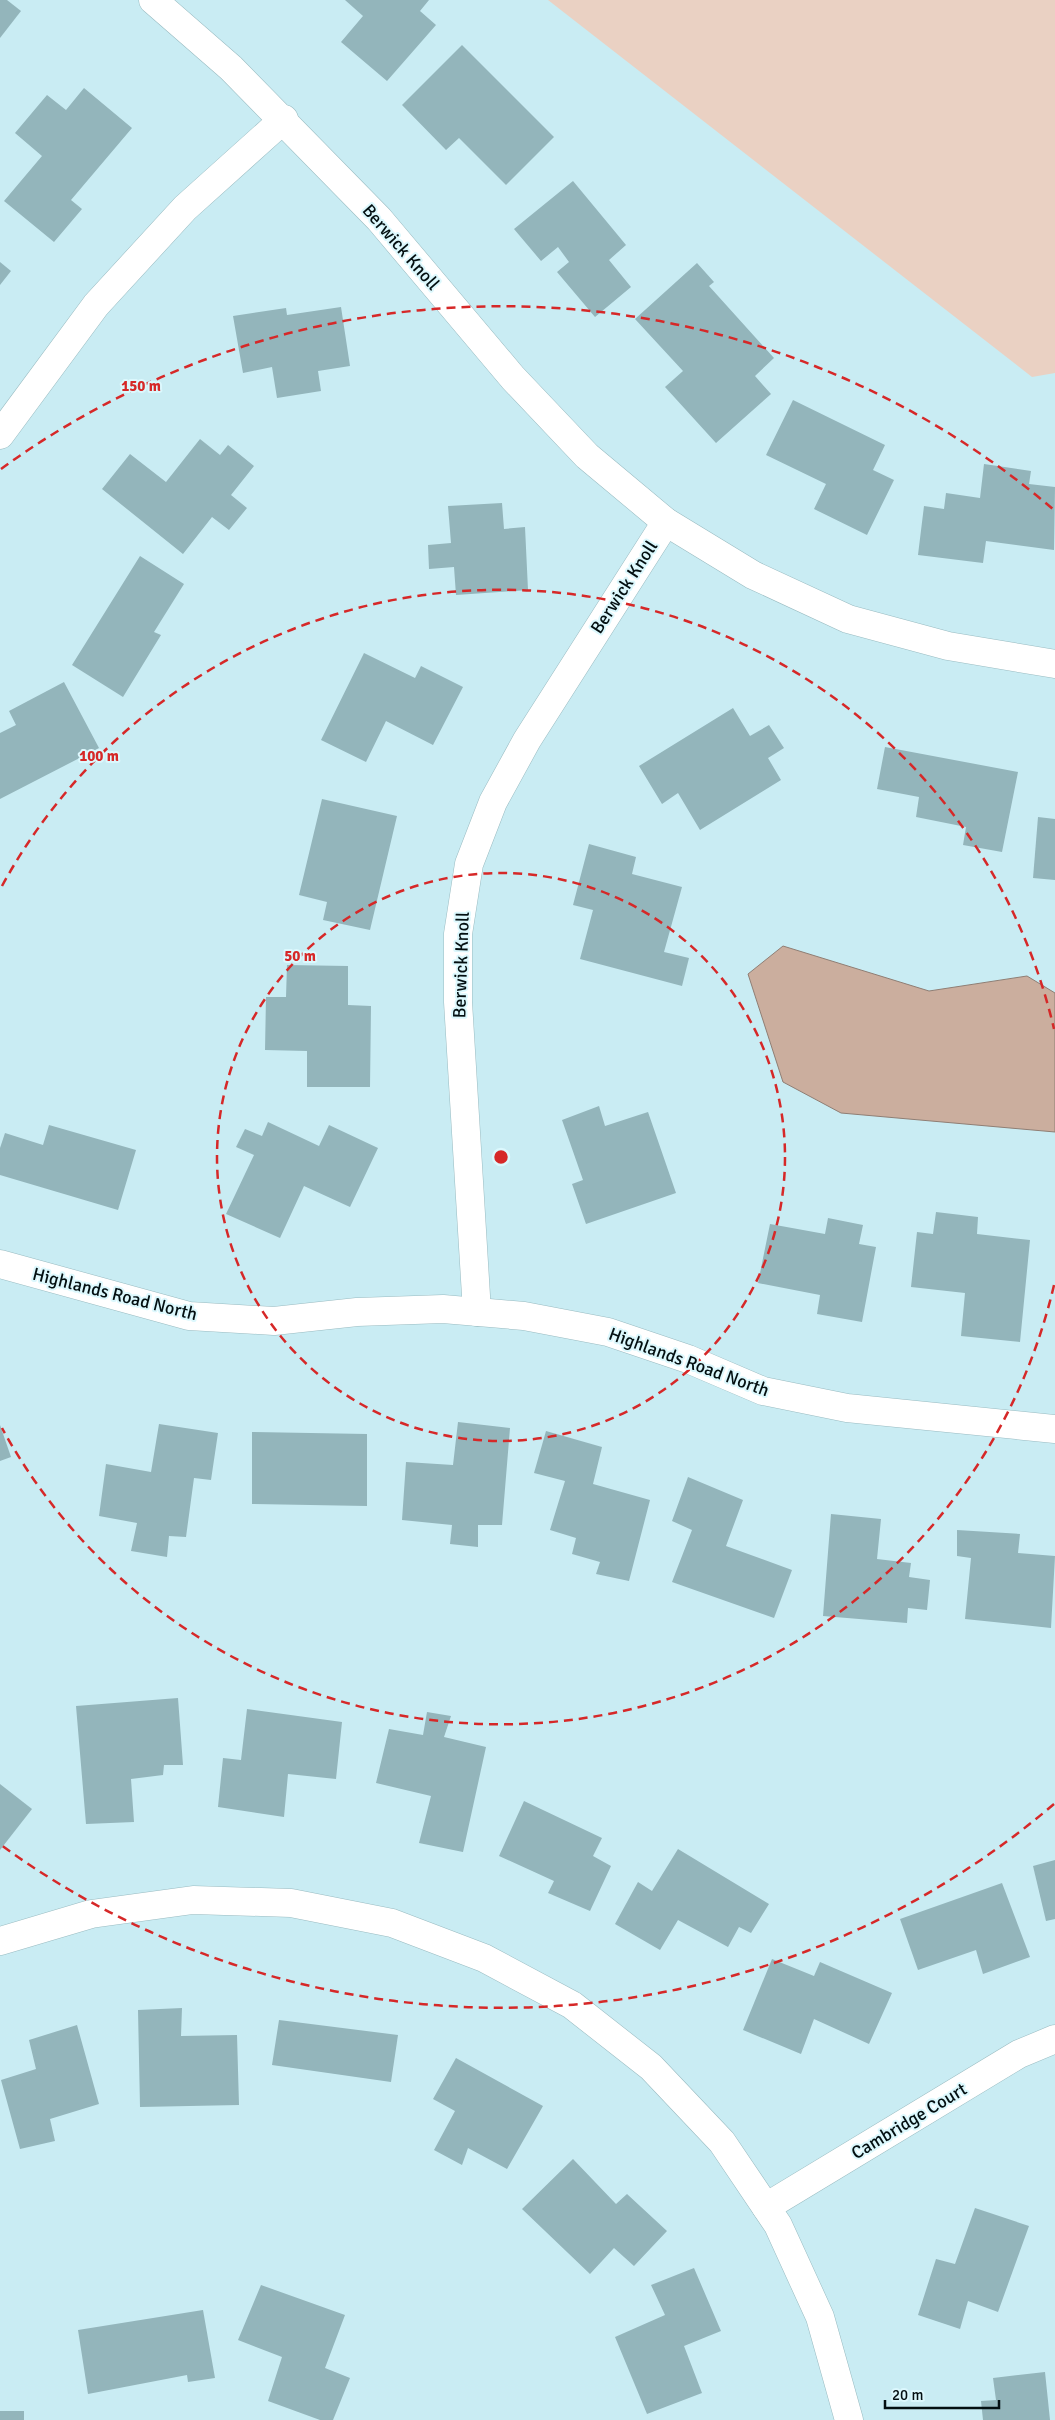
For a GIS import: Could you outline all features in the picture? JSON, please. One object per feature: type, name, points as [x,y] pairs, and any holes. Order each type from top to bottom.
[{"type":"street","name":"Berwick Knoll","points":[[153,0],[231,68],[284,119],[379,219],[513,378],[587,456],[666,522],[753,575],[848,619],[948,646],[1055,664]]},
{"type":"street","points":[[0,435],[96,305],[185,208],[284,119]]},
{"type":"street","name":"Berwick Knoll","points":[[477,1312],[458,1002],[458,934],[469,864],[493,802],[527,740],[666,522]]},
{"type":"street","name":"Highlands Road North","points":[[0,1264],[189,1316],[274,1321],[357,1312],[443,1310],[524,1316],[608,1332],[688,1359],[763,1391],[847,1408],[1055,1429]]},
{"type":"street","points":[[0,1941],[91,1914],[192,1900],[292,1903],[392,1923],[484,1958],[572,2006],[651,2067],[722,2142],[766,2207],[778,2225],[820,2317],[849,2420]]},
{"type":"street","name":"Cambridge Court","points":[[766,2207],[1019,2054],[1055,2039]]},
{"type":"shaded area","points":[[548,0],[1055,0],[1055,373],[1032,377]]},
{"type":"shaded area","points":[[783,946],[929,991],[1027,976],[1055,993],[1055,1132],[841,1113],[783,1082],[748,974]]},
{"type":"building","points":[[0,0],[7,0],[21,11],[0,38]]},
{"type":"building","points":[[345,0],[429,0],[420,11],[436,25],[387,81],[341,42],[363,16]]},
{"type":"building","points":[[462,45],[554,137],[506,185],[459,138],[446,150],[402,105]]},
{"type":"building","points":[[84,88],[132,128],[71,200],[82,209],[54,242],[4,201],[42,156],[15,133],[47,95],[66,110]]},
{"type":"building","points":[[573,181],[626,245],[609,260],[631,287],[595,317],[557,272],[569,262],[558,247],[541,261],[514,229]]},
{"type":"building","points":[[0,262],[11,271],[0,285]]},
{"type":"building","points":[[697,263],[714,282],[709,286],[774,358],[755,376],[771,394],[716,443],[665,387],[683,371],[635,319]]},
{"type":"building","points":[[341,307],[350,366],[318,371],[321,391],[277,398],[272,367],[243,373],[233,316],[286,308],[287,315]]},
{"type":"building","points":[[793,400],[885,445],[873,470],[894,480],[867,535],[814,509],[826,484],[766,455]]},
{"type":"building","points":[[200,439],[220,455],[228,445],[254,466],[231,495],[247,508],[229,530],[212,517],[183,554],[102,489],[130,454],[166,482]]},
{"type":"building","points":[[984,464],[1031,471],[1029,484],[1055,487],[1054,550],[986,541],[983,563],[918,555],[924,506],[944,509],[946,493],[980,498]]},
{"type":"building","points":[[502,503],[504,529],[525,527],[528,590],[456,595],[454,567],[429,569],[428,545],[451,543],[448,506]]},
{"type":"building","points":[[140,556],[184,584],[154,632],[161,635],[123,697],[72,665]]},
{"type":"building","points":[[364,653],[415,678],[421,666],[463,687],[433,745],[386,721],[366,762],[321,740]]},
{"type":"building","points":[[64,682],[99,748],[0,799],[0,733],[16,725],[9,711]]},
{"type":"building","points":[[733,708],[750,736],[769,725],[784,748],[768,758],[781,780],[700,830],[678,793],[662,804],[639,766]]},
{"type":"building","points":[[885,747],[1018,772],[1002,852],[963,845],[966,827],[916,817],[919,797],[877,789]]},
{"type":"building","points":[[322,799],[397,816],[370,930],[323,920],[327,902],[299,895]]},
{"type":"building","points":[[1038,817],[1055,819],[1055,880],[1033,878]]},
{"type":"building","points":[[589,844],[636,857],[632,874],[682,887],[664,952],[689,958],[682,986],[580,959],[593,910],[573,905]]},
{"type":"building","points":[[287,965],[348,966],[348,1005],[371,1006],[370,1087],[307,1087],[307,1051],[265,1050],[266,997],[286,997]]},
{"type":"building","points":[[599,1106],[605,1126],[648,1112],[676,1193],[586,1224],[572,1184],[583,1180],[562,1120]]},
{"type":"building","points":[[268,1122],[319,1146],[329,1125],[378,1148],[350,1207],[304,1186],[280,1238],[226,1214],[254,1155],[236,1147],[245,1129],[262,1136]]},
{"type":"building","points":[[49,1125],[136,1150],[118,1210],[0,1175],[0,1148],[5,1133],[43,1145]]},
{"type":"building","points":[[936,1212],[978,1217],[977,1234],[1030,1240],[1020,1342],[961,1336],[965,1293],[911,1287],[917,1232],[933,1234]]},
{"type":"building","points":[[828,1218],[863,1225],[859,1244],[876,1247],[862,1322],[817,1314],[820,1295],[758,1283],[770,1224],[825,1234]]},
{"type":"building","points":[[458,1422],[510,1428],[502,1525],[478,1525],[478,1547],[450,1544],[452,1525],[402,1520],[406,1462],[453,1465]]},
{"type":"building","points":[[159,1424],[218,1433],[211,1480],[194,1478],[186,1537],[169,1536],[167,1557],[131,1551],[137,1523],[99,1516],[106,1464],[151,1472]]},
{"type":"building","points":[[0,1425],[11,1457],[0,1461]]},
{"type":"building","points":[[546,1431],[602,1447],[593,1484],[650,1500],[629,1581],[596,1574],[600,1562],[572,1554],[576,1538],[550,1530],[565,1481],[534,1473]]},
{"type":"building","points":[[252,1432],[367,1434],[367,1506],[252,1504]]},
{"type":"building","points":[[688,1477],[743,1500],[726,1546],[792,1570],[774,1618],[672,1582],[692,1530],[672,1521]]},
{"type":"building","points":[[831,1514],[881,1519],[877,1559],[911,1563],[909,1577],[930,1580],[927,1610],[908,1608],[907,1623],[823,1616]]},
{"type":"building","points":[[957,1530],[1020,1534],[1018,1553],[1055,1556],[1051,1628],[965,1619],[971,1558],[957,1556]]},
{"type":"building","points":[[178,1698],[183,1765],[164,1765],[163,1775],[131,1779],[134,1822],[86,1824],[76,1706]]},
{"type":"building","points":[[247,1709],[342,1722],[336,1779],[288,1774],[284,1817],[218,1807],[223,1758],[241,1760]]},
{"type":"building","points":[[427,1712],[451,1716],[444,1737],[486,1747],[463,1852],[419,1843],[431,1796],[376,1783],[389,1729],[423,1735]]},
{"type":"building","points":[[0,1784],[32,1809],[0,1850]]},
{"type":"building","points":[[524,1801],[602,1838],[593,1856],[611,1866],[590,1911],[548,1893],[554,1881],[499,1856]]},
{"type":"building","points":[[678,1849],[769,1904],[751,1933],[739,1927],[728,1947],[678,1920],[660,1950],[615,1924],[638,1882],[652,1891]]},
{"type":"building","points":[[1055,1860],[1055,1919],[1046,1921],[1033,1866]]},
{"type":"building","points":[[1002,1883],[1030,1957],[983,1974],[976,1950],[918,1970],[900,1919]]},
{"type":"building","points":[[772,1959],[814,1976],[820,1962],[892,1993],[869,2044],[814,2019],[801,2054],[743,2030]]},
{"type":"building","points":[[182,2008],[181,2036],[237,2035],[239,2105],[140,2107],[138,2010]]},
{"type":"building","points":[[279,2020],[398,2035],[391,2082],[272,2065]]},
{"type":"building","points":[[77,2025],[99,2104],[50,2119],[55,2141],[20,2149],[1,2080],[36,2069],[29,2040]]},
{"type":"building","points":[[456,2058],[543,2106],[507,2169],[468,2148],[462,2165],[434,2150],[455,2111],[433,2099]]},
{"type":"building","points":[[573,2159],[616,2204],[627,2194],[667,2231],[634,2266],[614,2248],[590,2274],[522,2209]]},
{"type":"building","points":[[975,2208],[1029,2226],[998,2312],[968,2301],[960,2329],[918,2315],[936,2259],[955,2264]]},
{"type":"building","points":[[694,2268],[721,2331],[684,2346],[702,2393],[647,2414],[615,2337],[665,2315],[651,2285]]},
{"type":"building","points":[[261,2285],[345,2315],[325,2368],[350,2378],[333,2420],[320,2420],[268,2401],[282,2357],[238,2340]]},
{"type":"building","points":[[203,2310],[215,2378],[188,2382],[187,2375],[88,2394],[78,2330]]},
{"type":"building","points":[[1045,2372],[1050,2420],[983,2420],[981,2401],[996,2400],[993,2378]]},
{"type":"building","points":[[0,2411],[24,2411],[24,2420],[0,2420]]}]
